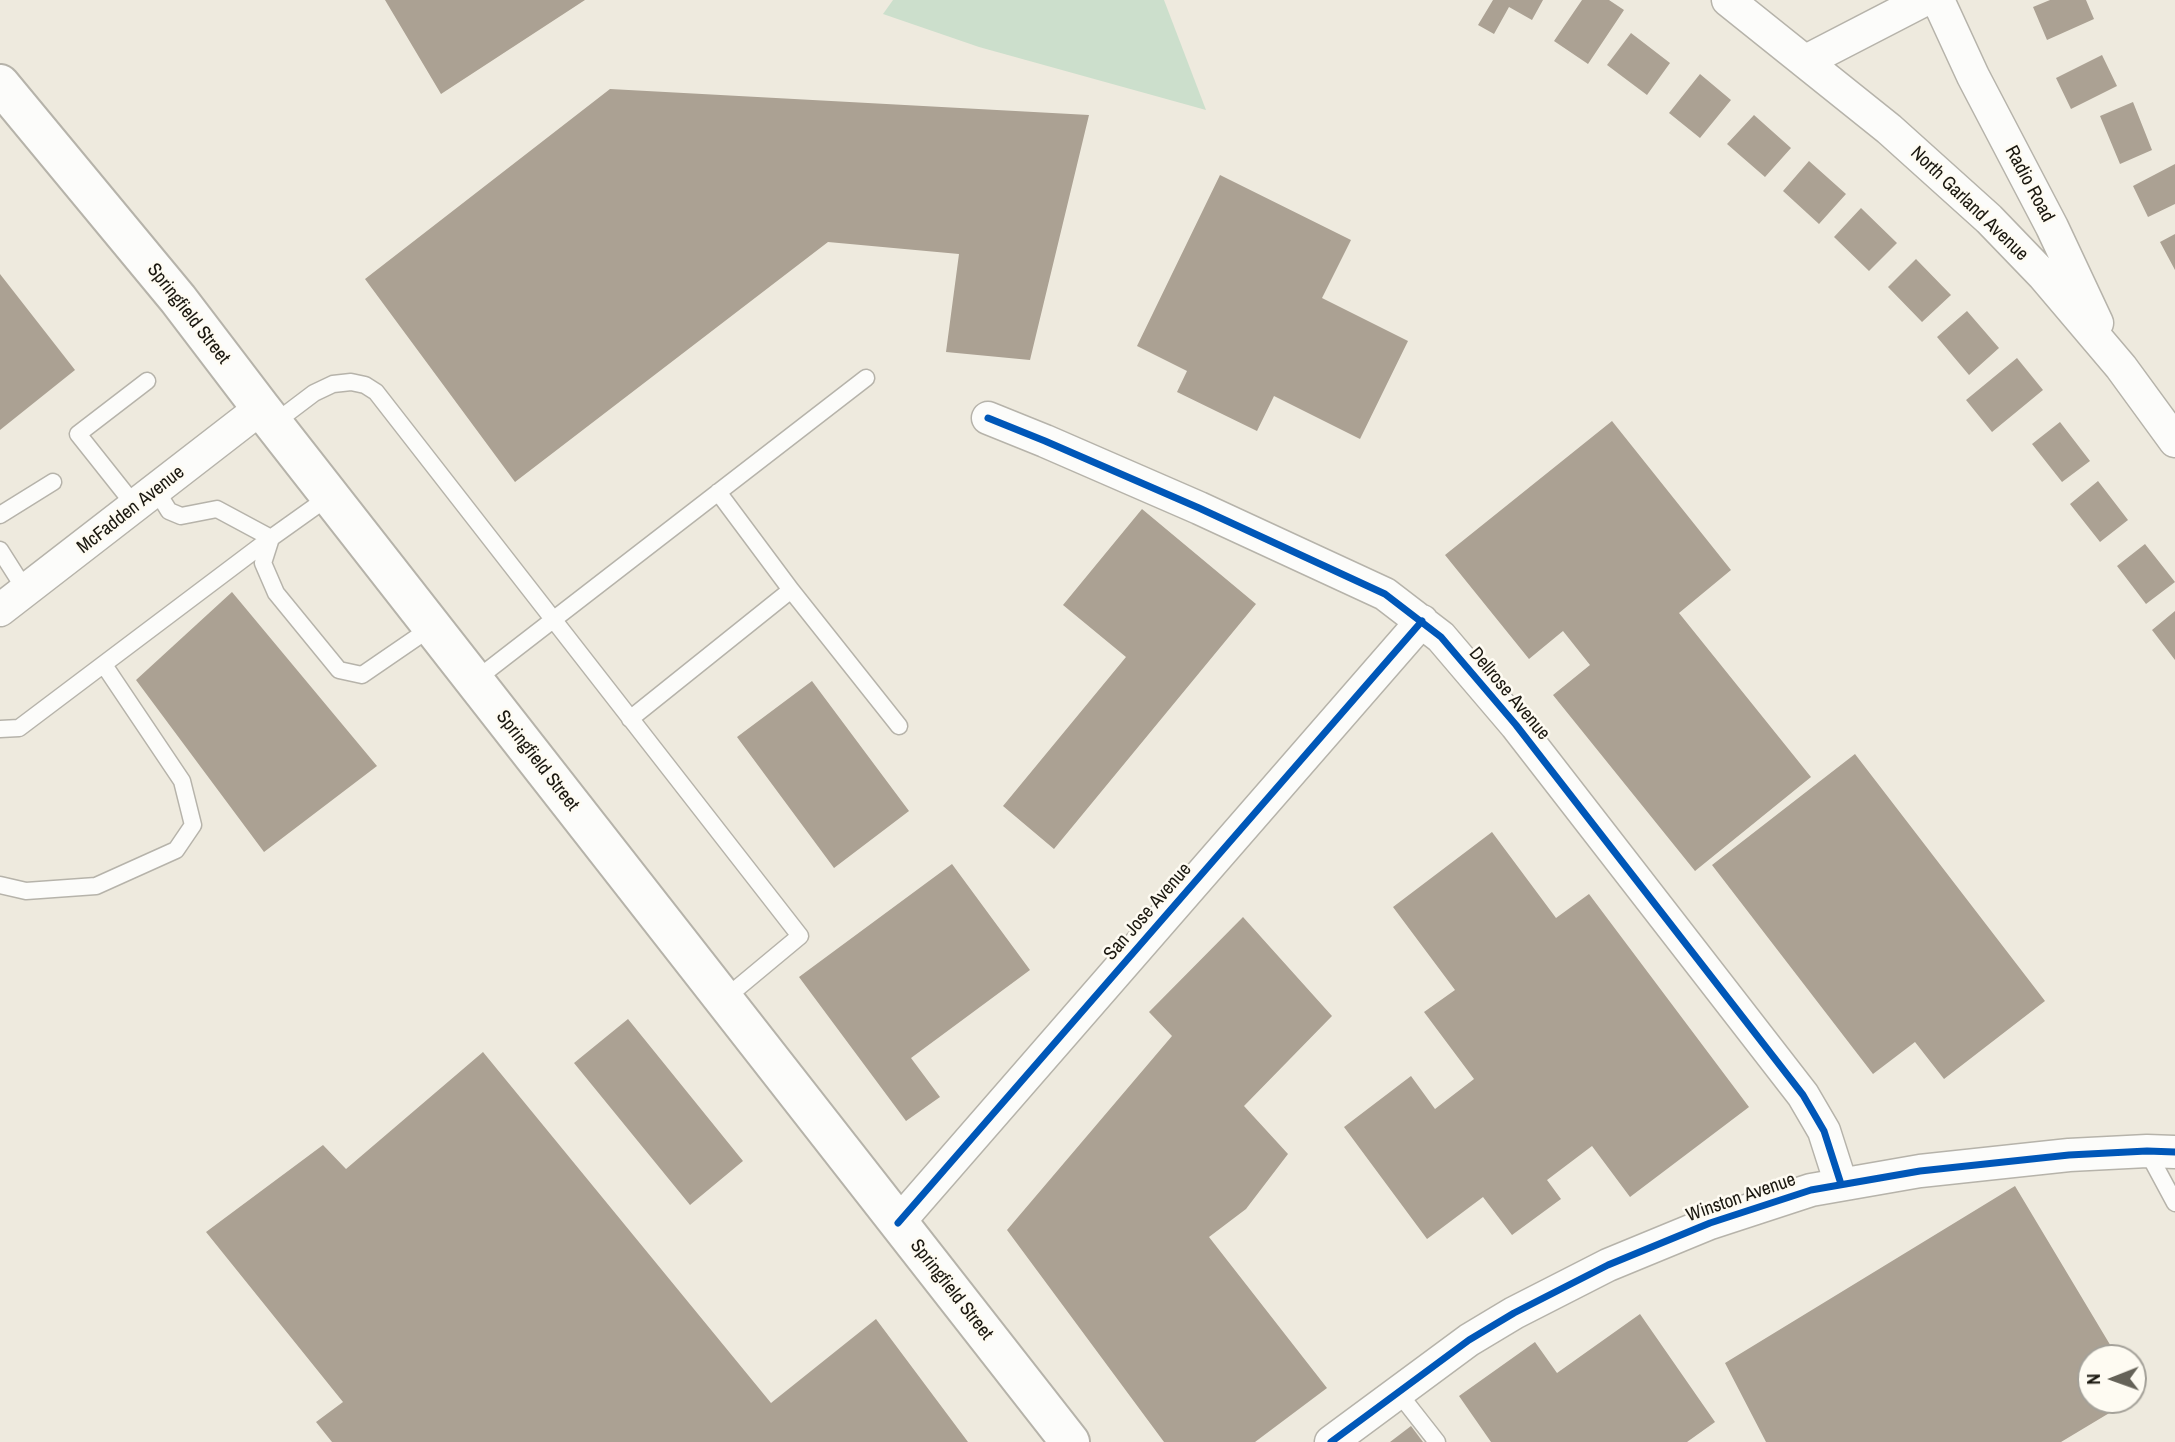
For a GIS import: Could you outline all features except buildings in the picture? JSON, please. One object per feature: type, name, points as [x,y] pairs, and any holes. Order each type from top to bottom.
[{"type":"main road","name":"Springfield Street","points":[[0,83],[178,299],[1070,1442]]},
{"type":"street","name":"North Garland Avenue","points":[[1728,0],[1889,129],[1989,219],[2043,275],[2121,367],[2175,441]]},
{"type":"street","points":[[1806,61],[1924,0]]},
{"type":"street","name":"Radio Road","points":[[1938,0],[1973,76],[2121,367]]},
{"type":"street","name":"McFadden Avenue","points":[[0,610],[146,498],[267,416]]},
{"type":"street","name":"Dellrose Avenue","points":[[988,418],[1199,508],[1385,594],[1441,637],[1516,725],[1803,1095],[1824,1131],[1841,1184]]},
{"type":"street","name":"San Jose Avenue","points":[[898,1223],[1422,621]]},
{"type":"street","name":"Winston Avenue","points":[[1331,1442],[1397,1391],[1514,1312],[1608,1265],[1710,1223],[1841,1184],[2068,1155],[2161,1151]]},
{"type":"lane","points":[[474,681],[866,378]]},
{"type":"lane","points":[[147,381],[78,435],[146,498],[169,511],[181,516],[217,509],[271,538]]},
{"type":"lane","points":[[267,416],[333,384],[358,383],[376,392],[800,936],[723,1000]]},
{"type":"lane","points":[[0,515],[52,482]]},
{"type":"lane","points":[[718,492],[791,590],[899,726]]},
{"type":"lane","points":[[0,729],[19,728],[330,496]]},
{"type":"lane","points":[[271,538],[263,563],[276,593],[338,670],[362,675],[432,627]]},
{"type":"lane","points":[[0,550],[26,591]]},
{"type":"lane","points":[[630,719],[791,590]]},
{"type":"lane","points":[[0,885],[26,891],[96,886],[176,850],[193,825],[182,781],[104,665]]},
{"type":"lane","points":[[2161,1151],[2175,1203]]},
{"type":"lane","points":[[1397,1391],[1437,1442]]},
{"type":"green space","points":[[893,0],[1164,0],[1206,110],[979,47],[883,14]]},
{"type":"cycle path","points":[[988,418],[1199,508],[1385,594],[1441,637],[1516,725],[1803,1095],[1824,1131],[1841,1184]]},
{"type":"cycle path","points":[[898,1223],[1422,621]]},
{"type":"cycle path","points":[[1331,1442],[1469,1340],[1514,1313],[1608,1265],[1710,1223],[1811,1190],[1920,1171],[2069,1155],[2175,1152]]}]
